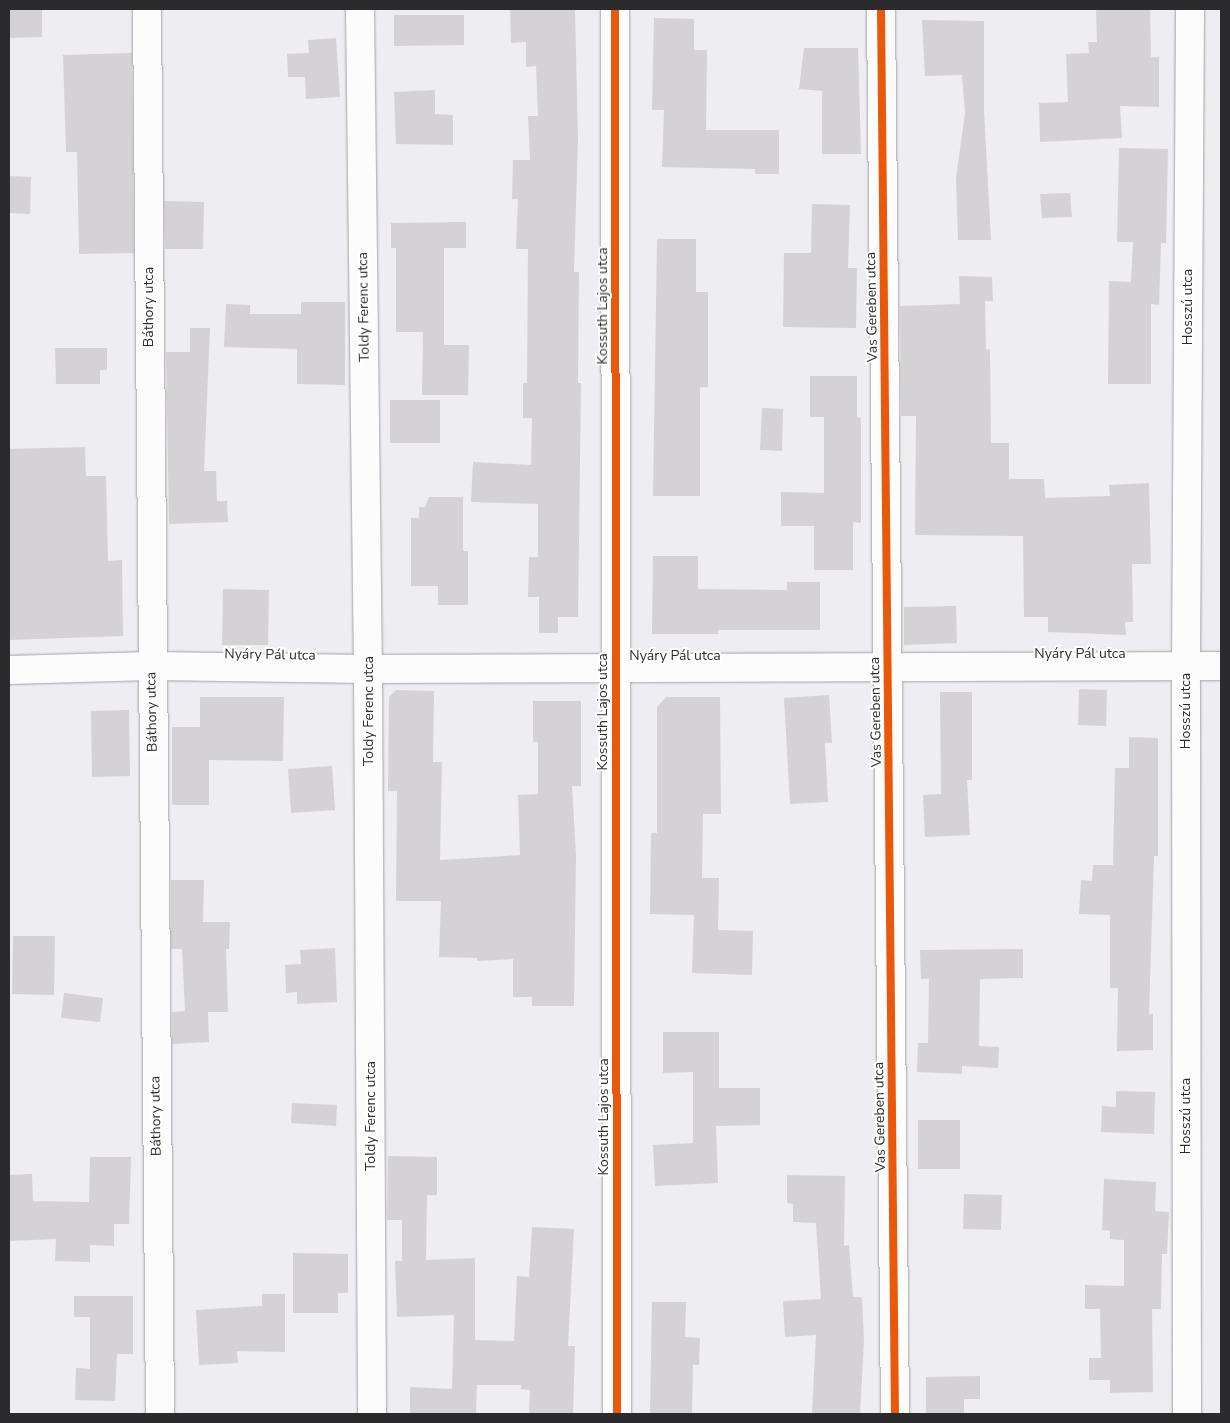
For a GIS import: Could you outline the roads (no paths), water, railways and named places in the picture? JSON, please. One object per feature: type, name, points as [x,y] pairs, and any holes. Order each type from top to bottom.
[{"type":"street","name":"Báthory utca","points":[[147,9],[160,1414]]},
{"type":"street","name":"Toldy Ferenc utca","points":[[360,9],[368,669],[372,1414]]},
{"type":"street","name":"Kossuth Lajos utca","points":[[615,9],[617,1414]]},
{"type":"street","name":"Vas Gereben utca","points":[[881,9],[895,1414]]},
{"type":"street","name":"Hosszú utca","points":[[1187,1414],[1186,666],[1190,9]]},
{"type":"street","name":"Nyáry Pál utca","points":[[9,670],[152,666],[368,669],[1221,666]]}]
